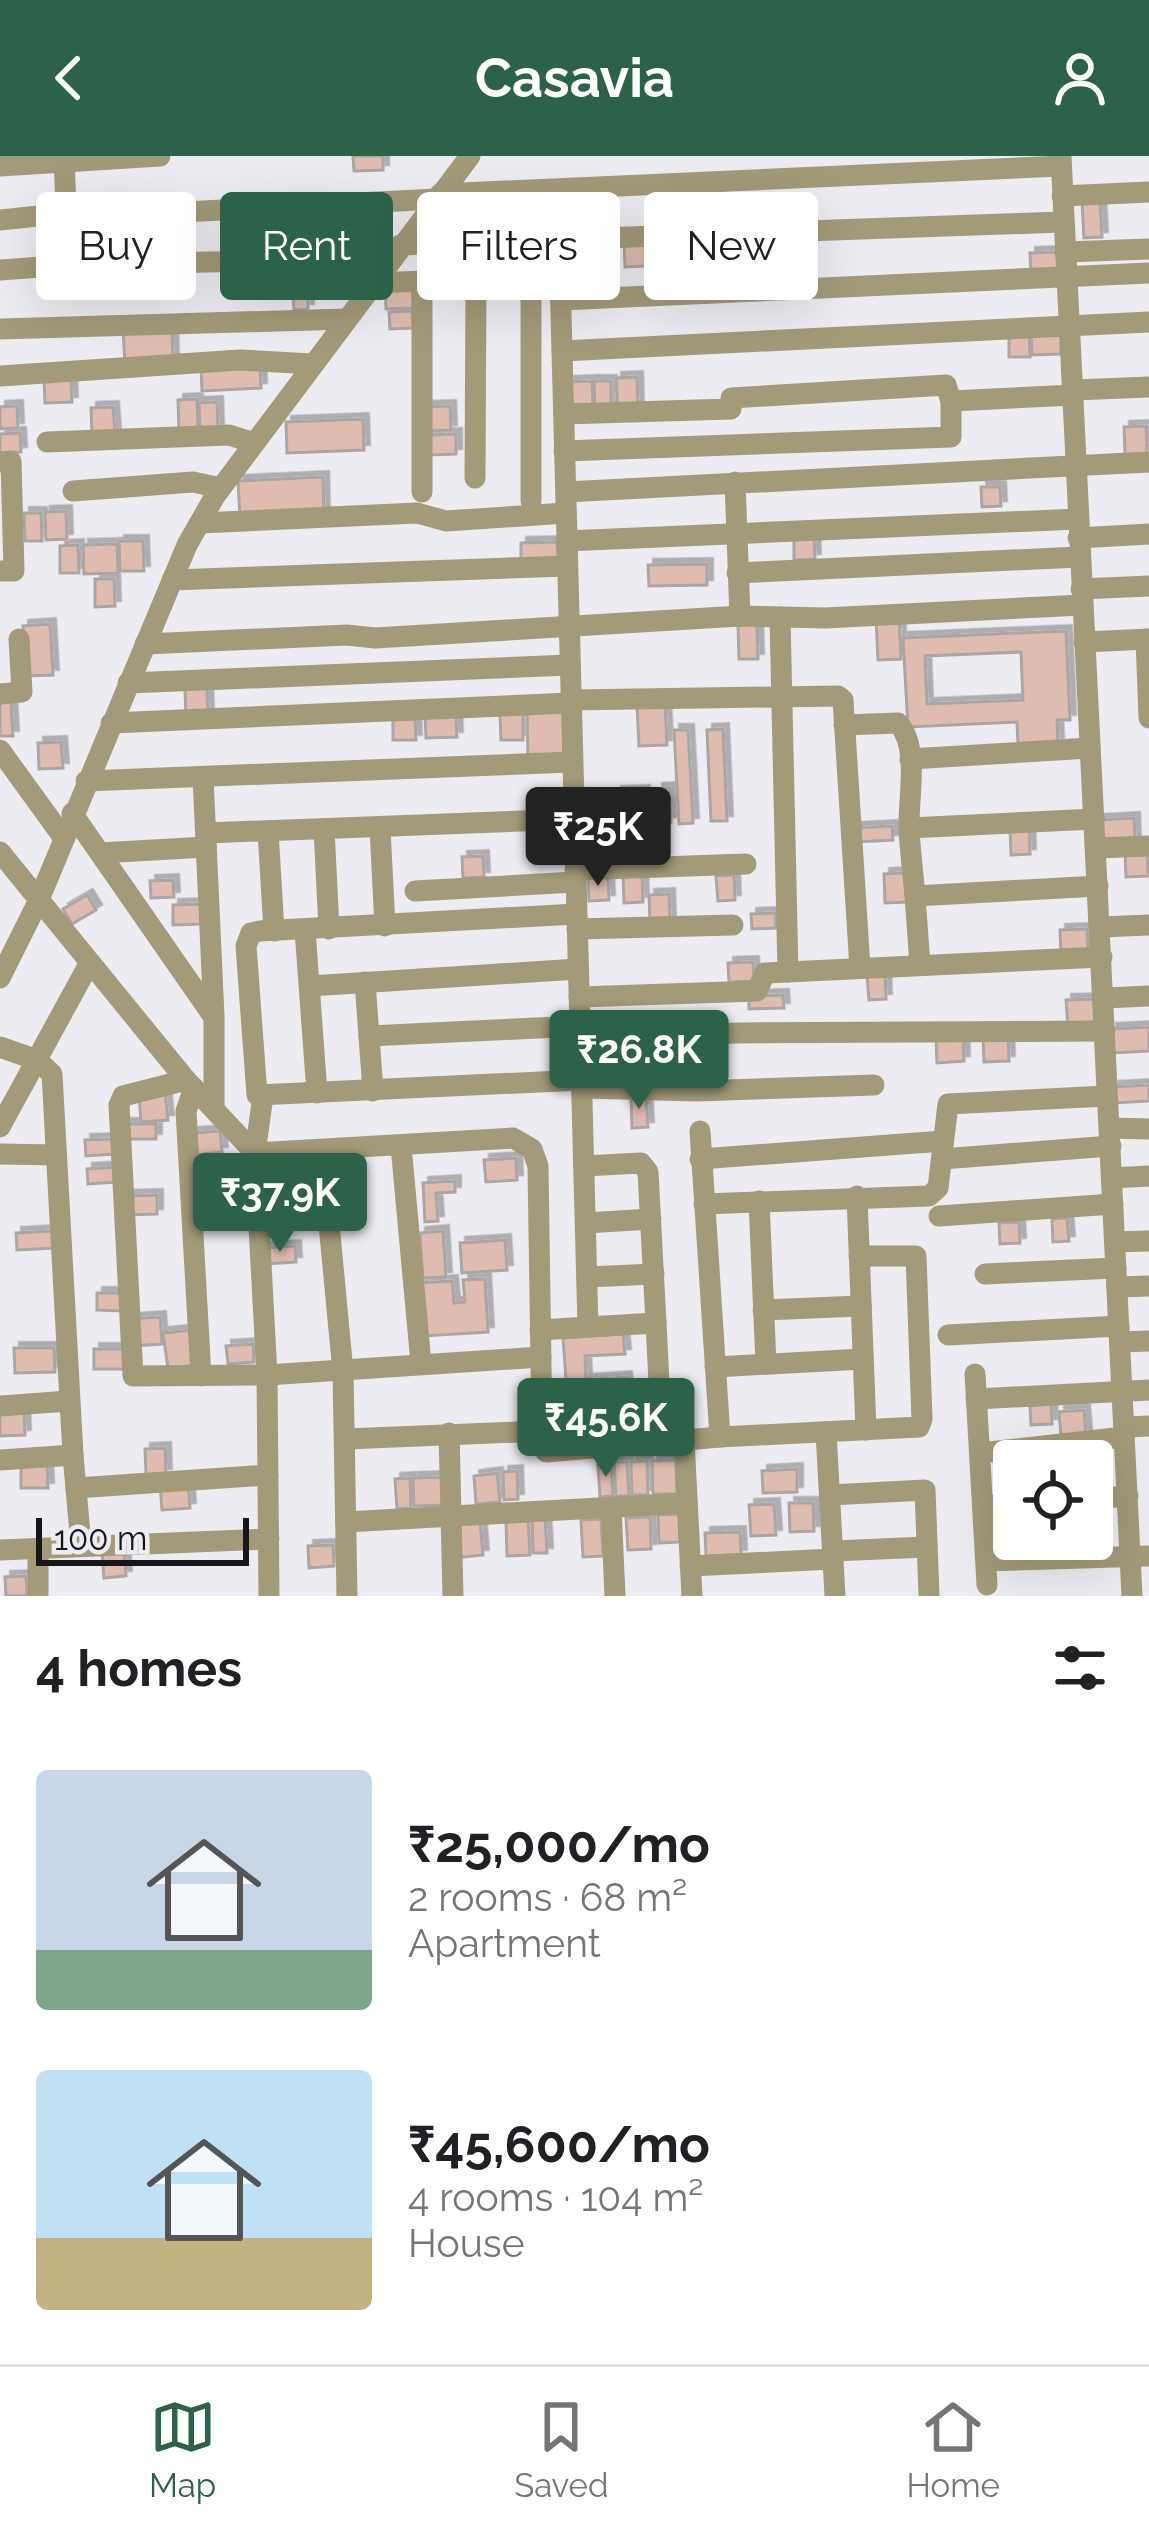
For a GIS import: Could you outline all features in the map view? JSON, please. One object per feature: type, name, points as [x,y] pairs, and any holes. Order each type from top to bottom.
[{"type":"street","points":[[0,166],[160,156]]},
{"type":"street","points":[[442,192],[469,156]]},
{"type":"street","points":[[64,159],[65,192]]},
{"type":"street","points":[[525,192],[1061,161],[1124,1432],[1128,1496],[1139,1556],[1132,1596]]},
{"type":"street","points":[[1062,196],[1149,192]]},
{"type":"street","points":[[196,209],[417,198]]},
{"type":"street","points":[[0,220],[36,217]]},
{"type":"street","points":[[196,260],[1063,222]]},
{"type":"street","points":[[393,256],[417,224]]},
{"type":"street","points":[[1065,252],[1149,249]]},
{"type":"street","points":[[0,270],[36,267]]},
{"type":"street","points":[[620,297],[1149,273]]},
{"type":"street","points":[[0,978],[5,957],[33,911],[200,523],[360,300]]},
{"type":"street","points":[[422,300],[422,492]]},
{"type":"street","points":[[476,300],[476,478]]},
{"type":"street","points":[[531,300],[531,501]]},
{"type":"street","points":[[561,300],[588,1327]]},
{"type":"street","points":[[0,328],[346,319]]},
{"type":"street","points":[[562,351],[1149,322]]},
{"type":"street","points":[[0,376],[240,360],[312,364]]},
{"type":"street","points":[[564,414],[731,409],[730,398],[946,385],[951,437],[565,451]]},
{"type":"street","points":[[950,401],[1149,387]]},
{"type":"street","points":[[47,442],[229,435],[254,442]]},
{"type":"street","points":[[0,462],[11,461],[14,571],[0,572]]},
{"type":"street","points":[[200,523],[417,513],[446,521],[735,482],[1149,462]]},
{"type":"street","points":[[73,491],[193,482],[221,488]]},
{"type":"street","points":[[735,482],[740,616]]},
{"type":"street","points":[[566,541],[736,533],[1078,538]]},
{"type":"street","points":[[736,573],[1149,534]]},
{"type":"street","points":[[172,580],[567,566]]},
{"type":"street","points":[[145,644],[569,628],[740,616],[825,619],[1082,597],[1149,586]]},
{"type":"street","points":[[780,617],[788,972]]},
{"type":"street","points":[[0,694],[22,692],[19,639]]},
{"type":"street","points":[[1084,642],[1148,639],[1148,711]]},
{"type":"street","points":[[128,683],[570,664]]},
{"type":"street","points":[[111,723],[571,702],[838,696],[843,700],[860,968]]},
{"type":"street","points":[[844,725],[898,723],[904,731],[910,758],[909,828],[920,965]]},
{"type":"street","points":[[910,758],[1090,748]]},
{"type":"street","points":[[0,750],[63,837]]},
{"type":"street","points":[[86,781],[572,762]]},
{"type":"street","points":[[203,776],[214,1109]]},
{"type":"street","points":[[72,813],[214,1016]]},
{"type":"street","points":[[100,853],[268,831],[574,819]]},
{"type":"street","points":[[909,828],[1094,819]]},
{"type":"street","points":[[380,828],[386,926]]},
{"type":"street","points":[[324,829],[329,929]]},
{"type":"street","points":[[268,831],[274,931]]},
{"type":"street","points":[[1096,848],[1149,846]]},
{"type":"street","points":[[0,852],[33,911],[89,964],[255,1154]]},
{"type":"street","points":[[415,891],[746,863]]},
{"type":"street","points":[[915,896],[1098,886]]},
{"type":"street","points":[[0,920],[33,911]]},
{"type":"street","points":[[733,925],[577,922],[251,933],[246,946],[254,1088],[263,1096],[582,1084],[696,1090],[874,1085]]},
{"type":"street","points":[[1100,926],[1149,925]]},
{"type":"street","points":[[305,930],[317,1094]]},
{"type":"street","points":[[579,997],[757,991],[765,973],[1102,957]]},
{"type":"street","points":[[0,1127],[89,964]]},
{"type":"street","points":[[310,986],[578,969]]},
{"type":"street","points":[[365,982],[373,1090]]},
{"type":"street","points":[[1104,998],[1149,996]]},
{"type":"street","points":[[369,1036],[1105,1031]]},
{"type":"street","points":[[0,1047],[37,1060],[52,1074],[81,1545]]},
{"type":"street","points":[[190,1084],[186,1111],[201,1376]]},
{"type":"street","points":[[190,1084],[123,1096],[119,1105],[130,1370],[140,1379],[343,1372],[541,1357]]},
{"type":"street","points":[[263,1096],[255,1154],[267,1375],[269,1596]]},
{"type":"street","points":[[704,1204],[935,1194],[945,1109],[953,1102],[1107,1096]]},
{"type":"street","points":[[700,1159],[943,1150],[1110,1137],[1149,1129]]},
{"type":"street","points":[[700,1131],[720,1437]]},
{"type":"street","points":[[255,1154],[513,1138],[532,1149],[538,1166],[542,1431],[547,1452],[555,1454],[720,1437],[919,1427],[916,1256],[859,1256]]},
{"type":"street","points":[[401,1146],[421,1363]]},
{"type":"street","points":[[322,1150],[343,1372],[346,1596]]},
{"type":"street","points":[[0,1154],[56,1155]]},
{"type":"street","points":[[584,1166],[645,1166],[656,1323],[687,1503],[692,1596]]},
{"type":"street","points":[[1112,1178],[1149,1176]]},
{"type":"street","points":[[857,1196],[866,1430]]},
{"type":"street","points":[[759,1201],[766,1364]]},
{"type":"street","points":[[939,1216],[1113,1204]]},
{"type":"street","points":[[586,1223],[651,1219]]},
{"type":"street","points":[[1115,1242],[1149,1241]]},
{"type":"street","points":[[587,1276],[654,1274]]},
{"type":"street","points":[[985,1274],[1117,1277],[1149,1286]]},
{"type":"street","points":[[763,1310],[861,1306]]},
{"type":"street","points":[[540,1330],[656,1323]]},
{"type":"street","points":[[948,1335],[1119,1334],[1149,1341]]},
{"type":"street","points":[[715,1367],[863,1359]]},
{"type":"street","points":[[975,1374],[986,1586]]},
{"type":"street","points":[[976,1399],[1149,1390]]},
{"type":"street","points":[[0,1406],[69,1401]]},
{"type":"street","points":[[980,1453],[1149,1426]]},
{"type":"street","points":[[346,1439],[542,1431]]},
{"type":"street","points":[[826,1432],[836,1596]]},
{"type":"street","points":[[449,1433],[453,1596]]},
{"type":"street","points":[[0,1460],[73,1455]]},
{"type":"street","points":[[76,1488],[268,1475]]},
{"type":"street","points":[[830,1495],[925,1490],[929,1596]]},
{"type":"street","points":[[1113,1497],[1128,1496]]},
{"type":"street","points":[[346,1522],[687,1503]]},
{"type":"street","points":[[984,1506],[993,1505]]},
{"type":"street","points":[[611,1507],[615,1596]]},
{"type":"street","points":[[0,1550],[269,1539]]},
{"type":"street","points":[[691,1566],[927,1547]]},
{"type":"street","points":[[38,1548],[38,1596]]},
{"type":"street","points":[[986,1561],[1139,1556]]},
{"type":"building","points":[[353,156],[383,156],[383,170],[354,171]]},
{"type":"building","points":[[1100,202],[1102,237],[1084,238],[1082,203]]},
{"type":"building","points":[[624,239],[644,239],[644,266],[625,267]]},
{"type":"building","points":[[1057,252],[1058,275],[1031,276],[1030,253]]},
{"type":"building","points":[[412,286],[413,308],[386,309],[386,300],[393,300],[393,287]]},
{"type":"building","points":[[293,300],[308,300],[308,309],[294,310]]},
{"type":"building","points":[[412,311],[413,328],[390,329],[389,312]]},
{"type":"building","points":[[172,326],[173,363],[125,366],[123,328]]},
{"type":"building","points":[[1061,329],[1061,354],[1032,355],[1031,330]]},
{"type":"building","points":[[1029,331],[1030,357],[1009,357],[1009,332]]},
{"type":"building","points":[[260,364],[261,388],[202,391],[201,366]]},
{"type":"building","points":[[637,377],[638,409],[618,409],[616,378]]},
{"type":"building","points":[[71,378],[72,402],[45,403],[44,379]]},
{"type":"building","points":[[592,381],[593,409],[570,410],[569,382]]},
{"type":"building","points":[[594,381],[611,381],[611,408],[595,408]]},
{"type":"building","points":[[197,399],[198,430],[179,431],[178,400]]},
{"type":"building","points":[[217,402],[218,429],[200,430],[199,403]]},
{"type":"building","points":[[17,406],[18,428],[0,429],[0,407]]},
{"type":"building","points":[[450,406],[451,430],[427,431],[426,407]]},
{"type":"building","points":[[113,407],[115,435],[92,436],[91,408]]},
{"type":"building","points":[[363,419],[364,450],[287,453],[286,422]]},
{"type":"building","points":[[1146,426],[1147,454],[1125,455],[1124,427]]},
{"type":"building","points":[[20,433],[21,452],[0,453],[0,434]]},
{"type":"building","points":[[456,434],[456,454],[428,455],[427,435]]},
{"type":"building","points":[[323,477],[324,514],[240,518],[238,481]]},
{"type":"building","points":[[981,487],[1000,487],[1001,506],[982,507]]},
{"type":"building","points":[[66,511],[67,539],[46,540],[45,512]]},
{"type":"building","points":[[24,513],[41,513],[42,541],[25,541]]},
{"type":"building","points":[[794,537],[814,537],[815,559],[794,560]]},
{"type":"building","points":[[119,541],[143,541],[144,571],[120,571]]},
{"type":"building","points":[[557,542],[558,562],[521,563],[521,543]]},
{"type":"building","points":[[117,544],[118,573],[84,574],[83,545]]},
{"type":"building","points":[[78,545],[79,573],[60,573],[60,546]]},
{"type":"building","points":[[707,564],[707,585],[649,586],[648,565]]},
{"type":"building","points":[[95,579],[114,579],[115,606],[95,607]]},
{"type":"building","points":[[899,617],[901,659],[878,660],[876,618]]},
{"type":"building","points":[[50,624],[53,675],[25,676],[23,626]]},
{"type":"building","points":[[757,624],[758,659],[739,659],[738,625]]},
{"type":"building","points":[[1066,631],[1070,720],[1057,720],[1058,743],[1018,745],[1017,722],[908,727],[903,638]],"holes":[[[1021,652],[1023,700],[927,704],[925,656]]]},
{"type":"building","points":[[207,687],[208,716],[186,717],[185,689]]},
{"type":"building","points":[[11,702],[13,736],[0,736],[0,703]]},
{"type":"building","points":[[665,703],[667,745],[639,746],[637,705]]},
{"type":"building","points":[[567,707],[569,759],[528,760],[527,709]]},
{"type":"building","points":[[500,714],[523,714],[523,740],[501,740]]},
{"type":"building","points":[[456,716],[457,737],[426,738],[425,717]]},
{"type":"building","points":[[415,719],[416,740],[393,740],[393,720]]},
{"type":"building","points":[[723,729],[727,821],[711,821],[707,730]]},
{"type":"building","points":[[674,730],[688,730],[693,823],[679,824]]},
{"type":"building","points":[[61,742],[63,768],[39,769],[38,743]]},
{"type":"building","points":[[670,788],[671,822],[658,823],[657,789]]},
{"type":"building","points":[[644,791],[645,823],[618,825],[616,792]]},
{"type":"building","points":[[1134,818],[1135,842],[1100,844],[1098,820]]},
{"type":"building","points":[[892,826],[893,840],[856,842],[855,828]]},
{"type":"building","points":[[1029,826],[1030,854],[1011,855],[1010,827]]},
{"type":"building","points":[[1147,850],[1148,876],[1126,877],[1125,851]]},
{"type":"building","points":[[483,856],[484,877],[463,878],[462,857]]},
{"type":"building","points":[[906,873],[908,902],[885,903],[884,874]]},
{"type":"building","points":[[623,875],[642,875],[643,902],[624,903]]},
{"type":"building","points":[[734,875],[735,900],[718,901],[716,876]]},
{"type":"building","points":[[608,877],[609,900],[589,901],[588,878]]},
{"type":"building","points":[[173,880],[174,897],[151,898],[150,881]]},
{"type":"building","points":[[669,894],[670,921],[650,923],[649,895]]},
{"type":"building","points":[[87,895],[96,910],[72,924],[63,909]]},
{"type":"building","points":[[202,904],[203,924],[173,925],[173,905]]},
{"type":"building","points":[[775,913],[776,928],[752,929],[751,914]]},
{"type":"building","points":[[1087,929],[1088,954],[1061,955],[1060,930]]},
{"type":"building","points":[[753,962],[754,981],[729,982],[728,963]]},
{"type":"building","points":[[885,975],[886,999],[869,1000],[867,976]]},
{"type":"building","points":[[783,995],[784,1008],[749,1009],[749,996]]},
{"type":"building","points":[[1096,999],[1097,1027],[1068,1028],[1066,1000]]},
{"type":"building","points":[[1149,1027],[1149,1051],[1112,1053],[1111,1029]]},
{"type":"building","points":[[1008,1035],[1009,1061],[984,1062],[983,1036]]},
{"type":"building","points":[[963,1036],[964,1061],[937,1063],[936,1038]]},
{"type":"building","points":[[1149,1085],[1149,1101],[1114,1103],[1113,1087]]},
{"type":"building","points":[[165,1092],[168,1120],[141,1122],[139,1094]]},
{"type":"building","points":[[646,1096],[648,1127],[632,1128],[631,1097]]},
{"type":"building","points":[[126,1124],[156,1124],[156,1139],[126,1139]]},
{"type":"building","points":[[220,1131],[222,1152],[194,1155],[193,1133]]},
{"type":"building","points":[[112,1139],[113,1154],[86,1156],[85,1140]]},
{"type":"building","points":[[516,1158],[517,1180],[486,1182],[484,1160]]},
{"type":"building","points":[[117,1167],[117,1182],[88,1184],[87,1169]]},
{"type":"building","points":[[455,1181],[455,1192],[436,1193],[438,1221],[425,1222],[423,1183]]},
{"type":"building","points":[[221,1184],[223,1212],[196,1213],[195,1185]]},
{"type":"building","points":[[157,1195],[157,1214],[126,1215],[126,1196]]},
{"type":"building","points":[[1067,1218],[1069,1241],[1053,1242],[1052,1219]]},
{"type":"building","points":[[1019,1222],[1020,1243],[1000,1244],[999,1223]]},
{"type":"building","points":[[53,1231],[54,1248],[17,1250],[16,1233]]},
{"type":"building","points":[[443,1231],[446,1277],[423,1278],[420,1233]]},
{"type":"building","points":[[505,1240],[507,1270],[462,1273],[460,1243]]},
{"type":"building","points":[[295,1246],[296,1262],[264,1264],[263,1248]]},
{"type":"building","points":[[485,1279],[488,1332],[423,1336],[420,1283],[452,1281],[454,1303],[465,1302],[463,1280]]},
{"type":"building","points":[[97,1293],[123,1293],[123,1311],[97,1310]]},
{"type":"building","points":[[160,1317],[162,1344],[132,1346],[131,1319]]},
{"type":"building","points":[[192,1330],[196,1365],[168,1368],[163,1333]]},
{"type":"building","points":[[623,1334],[625,1354],[585,1356],[586,1380],[626,1377],[628,1409],[579,1413],[578,1407],[568,1408],[563,1338]]},
{"type":"building","points":[[253,1344],[254,1362],[228,1364],[226,1346]]},
{"type":"building","points":[[14,1348],[54,1348],[55,1372],[15,1373]]},
{"type":"building","points":[[94,1349],[125,1349],[126,1369],[94,1369]]},
{"type":"building","points":[[1051,1404],[1052,1424],[1031,1425],[1030,1406]]},
{"type":"building","points":[[0,1410],[24,1410],[25,1435],[0,1436]]},
{"type":"building","points":[[1084,1410],[1086,1435],[1061,1437],[1059,1412]]},
{"type":"building","points":[[165,1448],[166,1474],[146,1475],[145,1449]]},
{"type":"building","points":[[676,1460],[677,1494],[653,1494],[652,1461]]},
{"type":"building","points":[[647,1461],[648,1495],[632,1495],[631,1462]]},
{"type":"building","points":[[614,1462],[627,1462],[629,1496],[616,1496]]},
{"type":"building","points":[[47,1463],[48,1488],[21,1488],[21,1464]]},
{"type":"building","points":[[611,1464],[613,1496],[600,1497],[598,1465]]},
{"type":"building","points":[[797,1469],[797,1492],[763,1493],[762,1471]]},
{"type":"building","points":[[517,1471],[518,1499],[504,1500],[503,1472]]},
{"type":"building","points":[[497,1473],[500,1502],[476,1504],[474,1476]]},
{"type":"building","points":[[445,1477],[446,1505],[414,1506],[413,1478]]},
{"type":"building","points":[[410,1478],[411,1508],[397,1509],[395,1479]]},
{"type":"building","points":[[188,1482],[190,1508],[162,1510],[160,1484]]},
{"type":"building","points":[[789,1503],[813,1503],[814,1531],[790,1532]]},
{"type":"building","points":[[774,1504],[776,1535],[751,1536],[749,1505]]},
{"type":"building","points":[[679,1514],[680,1542],[659,1543],[658,1515]]},
{"type":"building","points":[[650,1517],[651,1549],[628,1550],[626,1518]]},
{"type":"building","points":[[545,1519],[547,1553],[533,1553],[532,1520]]},
{"type":"building","points":[[601,1519],[603,1556],[583,1557],[581,1520]]},
{"type":"building","points":[[480,1520],[483,1555],[454,1558],[452,1523]]},
{"type":"building","points":[[528,1521],[530,1555],[507,1556],[506,1522]]},
{"type":"building","points":[[740,1532],[741,1555],[706,1556],[705,1533]]},
{"type":"building","points":[[333,1545],[334,1566],[309,1568],[308,1546]]},
{"type":"building","points":[[124,1550],[126,1576],[104,1578],[102,1551]]},
{"type":"building","points":[[26,1576],[27,1596],[6,1596],[5,1577]]}]
